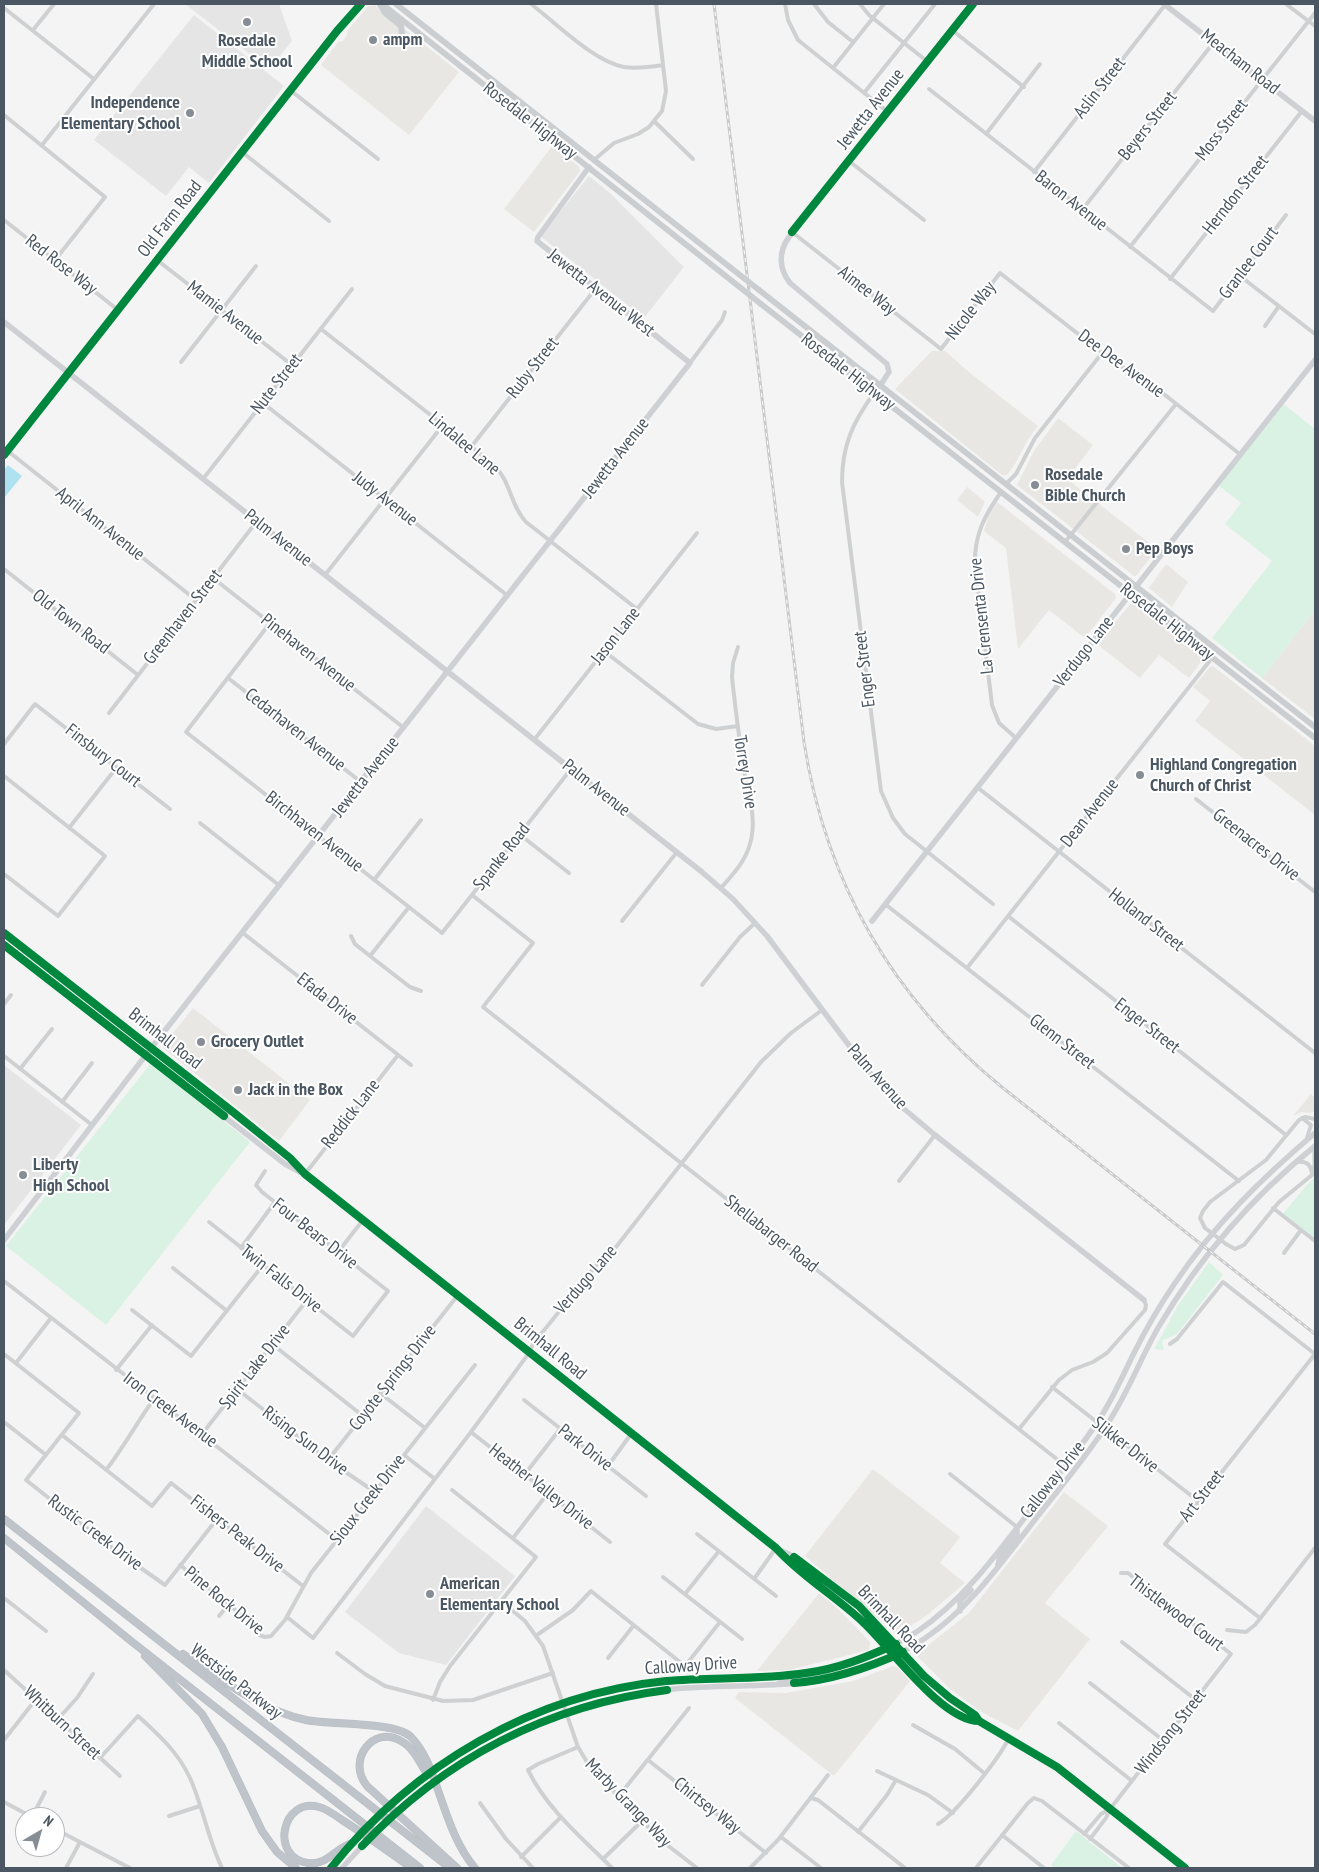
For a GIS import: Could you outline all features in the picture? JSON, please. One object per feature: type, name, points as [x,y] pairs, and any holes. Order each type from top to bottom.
[{"type":"highway","name":"Westside Parkway","points":[[4,1519],[450,1868]]},
{"type":"highway","name":"Westside Parkway","points":[[4,1538],[131,1641],[420,1868]]},
{"type":"highway","points":[[147,1631],[253,1699],[279,1712],[318,1722],[389,1728],[402,1731],[413,1740],[435,1780],[457,1839],[475,1868]]},
{"type":"highway","points":[[131,1641],[202,1714],[219,1741],[262,1831],[277,1852],[296,1868]]},
{"type":"highway","points":[[430,1772],[407,1745],[393,1738],[382,1737],[372,1741],[363,1750],[359,1760],[359,1772],[367,1786],[457,1868]]},
{"type":"highway","points":[[352,1843],[342,1846],[322,1862],[307,1863],[298,1860],[290,1854],[286,1846],[284,1830],[290,1817],[297,1811],[306,1807],[320,1807],[349,1824],[412,1868]]},
{"type":"main road","points":[[380,4],[385,13],[401,26],[402,33]]},
{"type":"main road","name":"Rosedale Highway","points":[[380,4],[541,129],[803,338],[1315,738]]},
{"type":"main road","name":"Rosedale Highway","points":[[396,4],[1315,727]]},
{"type":"main road","points":[[436,47],[444,48],[480,75],[493,80]]},
{"type":"main road","points":[[541,129],[552,134],[588,162],[594,160]]},
{"type":"main road","points":[[589,167],[597,168],[654,212],[672,222]]},
{"type":"main road","points":[[803,338],[819,345],[870,384],[877,387],[880,386]]},
{"type":"main road","points":[[874,393],[878,391],[883,392],[915,417],[924,420]]},
{"type":"main road","points":[[952,453],[968,462],[997,484],[1006,484]]},
{"type":"main road","points":[[1002,492],[1008,491],[1037,510]]},
{"type":"main road","points":[[1170,624],[1182,628],[1199,641],[1204,640]]},
{"type":"main road","points":[[1212,657],[1220,657],[1255,684],[1269,691]]},
{"type":"street","points":[[32,30],[54,4]]},
{"type":"street","points":[[42,145],[154,4]]},
{"type":"street","name":"Old Farm Road","points":[[5,451],[290,90],[361,4]]},
{"type":"street","points":[[531,4],[606,61],[634,68],[663,65]]},
{"type":"street","points":[[594,160],[614,143],[644,131],[655,122],[662,111],[666,97],[656,4]]},
{"type":"street","points":[[785,4],[788,20],[794,34],[803,45],[888,112]]},
{"type":"street","points":[[814,4],[828,22],[853,42]]},
{"type":"street","points":[[860,4],[872,18],[928,62]]},
{"type":"street","points":[[833,68],[884,4]]},
{"type":"street","points":[[864,93],[935,4]]},
{"type":"street","name":"Jewetta Avenue","points":[[880,386],[889,372],[886,362],[796,289],[787,279],[782,266],[781,256],[786,241],[792,232],[973,4]]},
{"type":"street","name":"Meacham Road","points":[[1165,4],[1315,121]]},
{"type":"street","name":"Aslin Street","points":[[1034,172],[1165,4]]},
{"type":"street","points":[[1286,4],[1315,26]]},
{"type":"street","points":[[4,8],[94,79]]},
{"type":"street","name":"Moss Street","points":[[1130,247],[1315,13]]},
{"type":"street","points":[[952,30],[1024,87]]},
{"type":"street","name":"Beyers Street","points":[[1082,210],[1214,42]]},
{"type":"street","points":[[986,134],[1040,64]]},
{"type":"street","name":"Baron Avenue","points":[[929,89],[1213,311]]},
{"type":"street","points":[[290,90],[378,159]]},
{"type":"street","name":"Herndon Street","points":[[1170,279],[1302,111]]},
{"type":"street","points":[[4,115],[105,197],[55,260]]},
{"type":"street","points":[[655,122],[693,159]]},
{"type":"street","points":[[242,152],[329,221]]},
{"type":"street","points":[[849,161],[924,220]]},
{"type":"street","name":"Jewetta Avenue West","points":[[589,167],[538,236],[537,242],[690,363]]},
{"type":"street","name":"Granlee Court","points":[[1213,311],[1286,215]]},
{"type":"street","name":"Red Rose Way","points":[[4,220],[118,310]]},
{"type":"street","name":"Aimee Way","points":[[792,232],[941,349]]},
{"type":"street","name":"Mamie Avenue","points":[[157,260],[292,365]]},
{"type":"street","points":[[181,362],[256,266]]},
{"type":"street","name":"Nicole Way","points":[[941,349],[1000,273]]},
{"type":"street","name":"Dee Dee Avenue","points":[[1000,273],[1118,365],[1141,376],[1241,455]]},
{"type":"street","points":[[1240,276],[1315,334]]},
{"type":"street","name":"Ruby Street","points":[[471,447],[596,288]]},
{"type":"street","name":"Nute Street","points":[[203,479],[352,289]]},
{"type":"street","points":[[1265,326],[1279,306]]},
{"type":"street","name":"Jewetta Avenue","points":[[4,1240],[152,1048],[690,363],[722,320],[725,312]]},
{"type":"street","name":"Palm Avenue","points":[[4,322],[721,888],[778,949],[858,1060],[880,1085],[935,1135],[1144,1300]]},
{"type":"street","name":"Lindalee Lane","points":[[321,329],[493,464],[503,475],[515,506],[522,518],[637,609]]},
{"type":"street","points":[[1006,484],[1016,474],[1035,438],[1102,353]]},
{"type":"street","name":"Verdugo Lane","points":[[872,921],[1315,360]]},
{"type":"street","name":"Enger Street","points":[[874,393],[851,431],[843,460],[842,482],[879,780],[884,800],[893,818],[905,834],[993,904]]},
{"type":"street","name":"Judy Avenue","points":[[263,403],[508,596]]},
{"type":"street","points":[[1065,542],[1176,404]]},
{"type":"street","points":[[325,575],[444,425]]},
{"type":"street","name":"April Ann Avenue","points":[[5,451],[196,600]]},
{"type":"street","name":"La Crensenta Drive","points":[[1002,492],[988,511],[980,528],[975,545],[975,564],[992,705],[999,722],[1016,738]]},
{"type":"street","name":"Greenhaven Street","points":[[109,713],[257,521]]},
{"type":"street","name":"Jason Lane","points":[[534,740],[697,533]]},
{"type":"street","name":"Old Town Road","points":[[4,569],[138,675]]},
{"type":"street","name":"Pinehaven Avenue","points":[[213,578],[404,728]]},
{"type":"street","points":[[228,678],[270,623]]},
{"type":"street","name":"Torrey Drive","points":[[721,888],[742,864],[749,849],[753,833],[753,818],[732,677],[733,663],[738,647]]},
{"type":"street","points":[[604,651],[698,724],[716,728],[738,726]]},
{"type":"street","name":"Dean Avenue","points":[[967,968],[1212,657]]},
{"type":"street","name":"Birchhaven Avenue","points":[[228,678],[186,732],[442,933]]},
{"type":"street","name":"Cedarhaven Avenue","points":[[228,678],[361,782]]},
{"type":"street","name":"Finsbury Court","points":[[4,744],[35,704],[170,809]]},
{"type":"street","points":[[70,828],[117,767]]},
{"type":"street","name":"Spanke Road","points":[[442,933],[571,769]]},
{"type":"street","points":[[4,776],[105,856],[58,916],[4,874]]},
{"type":"street","name":"Holland Street","points":[[977,788],[1315,1053]]},
{"type":"street","name":"Greenacres Drive","points":[[1196,799],[1315,892]]},
{"type":"street","points":[[374,880],[421,820]]},
{"type":"street","points":[[200,823],[280,886]]},
{"type":"street","points":[[519,834],[569,874]]},
{"type":"street","points":[[622,921],[677,852]]},
{"type":"street","name":"Shellabarger Road","points":[[472,894],[533,943],[483,1007],[1058,1460]]},
{"type":"street","name":"Glenn Street","points":[[885,904],[1238,1181]]},
{"type":"street","points":[[370,956],[409,907]]},
{"type":"street","name":"Enger Street","points":[[1008,916],[1286,1135]]},
{"type":"street","points":[[702,985],[740,937],[755,923]]},
{"type":"street","name":"Brimhall Road","points":[[4,932],[233,1112],[290,1158],[304,1174]]},
{"type":"street","name":"Efada Drive","points":[[243,933],[411,1064]]},
{"type":"street","points":[[351,936],[355,944],[370,956],[410,987],[421,991]]},
{"type":"street","name":"Brimhall Road","points":[[4,945],[285,1164],[304,1174],[363,1220],[776,1548],[790,1564],[864,1623],[939,1701],[970,1721],[979,1721]]},
{"type":"street","points":[[4,1004],[11,995]]},
{"type":"street","name":"Verdugo Lane","points":[[286,1617],[313,1638],[471,1432],[533,1344],[606,1252],[616,1246],[771,1051],[822,1010]]},
{"type":"street","points":[[20,1069],[52,1029]]},
{"type":"street","name":"Reddick Lane","points":[[304,1174],[398,1055]]},
{"type":"street","points":[[4,1056],[92,1126]]},
{"type":"street","points":[[62,1102],[92,1063]]},
{"type":"street","points":[[196,1094],[205,1096],[226,1112],[233,1112]]},
{"type":"street","points":[[1302,1118],[1266,1160],[1214,1199],[1203,1211],[1201,1221],[1205,1228],[1226,1244],[1235,1248],[1244,1246],[1273,1208],[1312,1174],[1315,1168],[1313,1155],[1315,1147]]},
{"type":"street","points":[[1302,1118],[1315,1119]]},
{"type":"street","points":[[1302,1118],[1311,1125],[1310,1134],[1303,1144]]},
{"type":"street","points":[[241,1129],[247,1129],[268,1144],[275,1146]]},
{"type":"street","name":"Calloway Drive","points":[[331,1868],[352,1843],[405,1792],[430,1772],[461,1752],[522,1719],[564,1703],[612,1690],[663,1682],[778,1676],[819,1671],[854,1661],[887,1648],[928,1624],[950,1606],[981,1574],[1097,1423],[1149,1325],[1189,1263],[1248,1194],[1315,1134]]},
{"type":"street","points":[[899,1181],[935,1135]]},
{"type":"street","name":"Calloway Drive","points":[[342,1868],[362,1845],[401,1808],[435,1780],[499,1741],[566,1713],[612,1700],[654,1692],[688,1688],[802,1683],[834,1677],[864,1669],[903,1652],[935,1631],[960,1611],[979,1592],[1105,1429],[1157,1330],[1192,1275],[1237,1219],[1294,1163],[1315,1147]]},
{"type":"street","points":[[1294,1163],[1304,1161],[1308,1163],[1312,1168],[1312,1174]]},
{"type":"street","name":"Four Bears Drive","points":[[265,1170],[256,1185],[388,1291],[353,1336]]},
{"type":"street","points":[[241,1248],[275,1202]]},
{"type":"street","points":[[1273,1208],[1315,1241]]},
{"type":"street","points":[[338,1252],[363,1220]]},
{"type":"street","name":"Twin Falls Drive","points":[[209,1222],[353,1336]]},
{"type":"street","points":[[1284,1253],[1302,1230]]},
{"type":"street","points":[[132,1310],[191,1356],[263,1265]]},
{"type":"street","points":[[173,1268],[227,1310]]},
{"type":"street","name":"Iron Creek Avenue","points":[[4,1281],[116,1370],[154,1399],[175,1412],[337,1540]]},
{"type":"street","points":[[1170,1344],[1177,1339],[1223,1282],[1315,1354]]},
{"type":"street","name":"Coyote Springs Drive","points":[[328,1460],[458,1295]]},
{"type":"street","name":"Spirit Lake Drive","points":[[202,1434],[307,1300]]},
{"type":"street","points":[[1019,1429],[1052,1387],[1065,1375],[1093,1362],[1107,1352],[1145,1310],[1144,1300]]},
{"type":"street","points":[[16,1363],[51,1318]]},
{"type":"street","points":[[116,1370],[152,1325]]},
{"type":"street","points":[[272,1344],[363,1416]]},
{"type":"street","points":[[4,1354],[79,1413],[46,1455],[4,1422]]},
{"type":"street","name":"Art Street","points":[[1260,1618],[1165,1544],[1315,1354]]},
{"type":"street","name":"Sioux Creek Drive","points":[[268,1637],[274,1634],[286,1617],[302,1586],[474,1365]]},
{"type":"street","name":"Slikker Drive","points":[[1052,1387],[1198,1501]]},
{"type":"street","name":"Rising Sun Drive","points":[[237,1389],[328,1460],[375,1492]]},
{"type":"street","points":[[380,1393],[425,1428]]},
{"type":"street","points":[[62,1435],[106,1470],[121,1451],[137,1422],[154,1399]]},
{"type":"street","name":"Park Drive","points":[[524,1400],[646,1496]]},
{"type":"street","points":[[525,1474],[560,1429]]},
{"type":"street","name":"Heather Valley Drive","points":[[471,1432],[610,1542]]},
{"type":"street","points":[[608,1466],[631,1434]]},
{"type":"street","points":[[404,1454],[435,1479]]},
{"type":"street","name":"Rustic Creek Drive","points":[[46,1455],[26,1480],[111,1547],[165,1584],[180,1566]]},
{"type":"street","name":"Fishers Peak Drive","points":[[106,1470],[152,1506],[171,1482],[302,1586]]},
{"type":"street","points":[[950,1474],[1017,1527],[1017,1534],[1000,1556],[998,1568]]},
{"type":"street","points":[[433,1700],[444,1674],[536,1557],[452,1490]]},
{"type":"street","points":[[513,1538],[548,1493]]},
{"type":"street","points":[[180,1566],[217,1519]]},
{"type":"street","points":[[697,1534],[776,1596]]},
{"type":"street","points":[[754,1579],[776,1548]]},
{"type":"street","name":"Brimhall Road","points":[[776,1548],[795,1557],[848,1596],[872,1618],[924,1676],[950,1698],[975,1715],[979,1721],[1045,1759],[1182,1867]]},
{"type":"street","points":[[1227,1630],[1246,1632],[1260,1618],[1315,1548]]},
{"type":"street","points":[[685,1594],[719,1551]]},
{"type":"street","name":"Pine Rock Drive","points":[[180,1566],[244,1616],[259,1635],[268,1637]]},
{"type":"street","name":"Thistlewood Court","points":[[1122,1573],[1128,1573],[1231,1654]]},
{"type":"street","points":[[960,1611],[960,1602],[980,1580],[981,1574]]},
{"type":"street","points":[[663,1577],[742,1639]]},
{"type":"street","points":[[807,1577],[824,1583],[840,1596],[848,1596]]},
{"type":"street","points":[[537,1635],[573,1610],[591,1591],[685,1666],[720,1622]]},
{"type":"street","points":[[4,1598],[46,1631]]},
{"type":"street","name":"Marby Grange Way","points":[[501,1601],[525,1620],[543,1646],[578,1747],[590,1767],[667,1845],[697,1868]]},
{"type":"street","points":[[219,1616],[229,1604]]},
{"type":"street","points":[[608,1658],[634,1625]]},
{"type":"street","points":[[1122,1642],[1196,1700]]},
{"type":"street","points":[[337,1653],[385,1686],[433,1700],[453,1702],[473,1700],[553,1673]]},
{"type":"street","name":"Windsong Street","points":[[1090,1839],[1106,1818],[1110,1809],[1231,1654]]},
{"type":"street","name":"Whitburn Street","points":[[4,1670],[120,1776]]},
{"type":"street","points":[[777,1684],[784,1680],[813,1676],[819,1671]]},
{"type":"street","points":[[58,1719],[77,1698],[93,1674]]},
{"type":"street","points":[[746,1686],[754,1681],[771,1680],[778,1676]]},
{"type":"street","points":[[1090,1683],[1164,1741]]},
{"type":"street","points":[[4,1740],[36,1699]]},
{"type":"street","points":[[618,1797],[689,1708]]},
{"type":"street","points":[[100,1758],[138,1716],[162,1738],[179,1758],[189,1776],[222,1868]]},
{"type":"street","points":[[1059,1723],[1132,1781]]},
{"type":"street","points":[[913,1725],[955,1750],[984,1772]]},
{"type":"street","points":[[938,1824],[953,1813],[1009,1738]]},
{"type":"street","points":[[578,1747],[545,1760],[528,1770],[542,1794],[561,1817],[612,1868]]},
{"type":"street","name":"Chirtsey Way","points":[[648,1760],[766,1852]]},
{"type":"street","points":[[877,1771],[928,1795],[953,1813]]},
{"type":"street","points":[[750,1868],[781,1837],[828,1775]]},
{"type":"street","points":[[858,1832],[887,1795],[896,1780]]},
{"type":"street","points":[[38,1807],[46,1792]]},
{"type":"street","points":[[811,1798],[818,1800],[905,1868]]},
{"type":"street","points":[[976,1868],[1034,1798],[1042,1801],[1129,1868]]},
{"type":"street","points":[[480,1802],[499,1831],[533,1868]]},
{"type":"street","points":[[169,1816],[200,1806]]},
{"type":"street","name":"Windsong Street","points":[[1084,1834],[1101,1814],[1110,1809]]},
{"type":"street","points":[[521,1857],[561,1817]]},
{"type":"street","points":[[604,1860],[642,1821]]},
{"type":"street","points":[[65,1834],[130,1868]]},
{"type":"street","points":[[1002,1835],[1044,1868]]},
{"type":"street","points":[[781,1837],[821,1868]]},
{"type":"street","points":[[66,1868],[80,1842]]},
{"type":"shaded area","name":"Rosedale Middle School","points":[[185,4],[279,4],[292,41],[269,69]]},
{"type":"shaded area","points":[[375,5],[383,15],[398,27],[406,30],[459,72],[409,135],[321,65],[338,42],[343,41],[348,30],[368,6]]},
{"type":"shaded area","name":"Independence Elementary School","points":[[194,15],[284,86],[209,183],[189,167],[166,196],[94,140]]},
{"type":"shaded area","points":[[553,145],[579,167],[580,171],[534,232],[504,209]]},
{"type":"shaded area","points":[[589,176],[611,194],[684,267],[644,318],[540,236]]},
{"type":"shaded area","points":[[932,351],[945,351],[1038,426],[1007,475],[1002,475],[895,389]]},
{"type":"shaded area","points":[[1058,418],[1093,445],[1067,479],[1157,549],[1136,576],[1017,485],[1034,451]]},
{"type":"shaded area","points":[[967,487],[985,502],[978,517],[957,500]]},
{"type":"shaded area","points":[[997,502],[1115,594],[1116,598],[1085,638],[1049,610],[1018,649],[1006,548],[984,531],[989,515]]},
{"type":"shaded area","points":[[1166,564],[1188,582],[1172,607],[1149,588]]},
{"type":"shaded area","points":[[1131,603],[1136,604],[1202,657],[1202,661],[1189,678],[1159,655],[1140,678],[1097,644]]},
{"type":"shaded area","points":[[1315,610],[1315,719],[1262,678]]},
{"type":"shaded area","points":[[1213,666],[1315,746],[1315,815],[1195,721],[1210,701],[1193,687]]},
{"type":"shaded area","points":[[193,1008],[310,1100],[279,1141],[162,1047]]},
{"type":"shaded area","name":"Liberty High School","points":[[4,1065],[81,1125],[4,1225]]},
{"type":"shaded area","points":[[1311,1094],[1315,1098],[1315,1111],[1311,1113],[1301,1112],[1293,1116]]},
{"type":"shaded area","points":[[873,1469],[960,1537],[940,1563],[965,1583],[926,1616],[900,1633],[894,1632],[805,1556]]},
{"type":"shaded area","points":[[1064,1492],[1108,1526],[1045,1603],[1090,1639],[1018,1731],[978,1710],[950,1689],[918,1657],[922,1650],[969,1613]]},
{"type":"shaded area","name":"American Elementary School","points":[[426,1506],[515,1576],[446,1665],[399,1653],[345,1612]]},
{"type":"shaded area","points":[[819,1593],[838,1609],[870,1642],[869,1650],[789,1670],[757,1671]]},
{"type":"shaded area","points":[[893,1666],[897,1667],[910,1681],[834,1776],[735,1698],[739,1692],[786,1693],[853,1681]]},
{"type":"green space","points":[[1282,403],[1315,429],[1315,610],[1262,678],[1212,638],[1272,561],[1225,524],[1241,503],[1218,485]]},
{"type":"green space","points":[[151,1063],[250,1142],[106,1325],[6,1246]]},
{"type":"green space","points":[[1315,1177],[1315,1240],[1282,1215]]},
{"type":"green space","points":[[1209,1262],[1223,1275],[1176,1335],[1163,1340],[1164,1350],[1154,1349],[1179,1304]]},
{"type":"green space","points":[[1076,1831],[1122,1868],[1055,1868],[1051,1865]]},
{"type":"water","points":[[8,465],[22,476],[4,498],[4,470]]},
{"type":"railway","points":[[714,4],[804,742],[814,794],[829,843],[847,890],[870,934],[897,976],[928,1016],[963,1053],[1003,1088],[1315,1334]]},
{"type":"cycle path","points":[[4,455],[337,31],[361,4]]},
{"type":"cycle path","points":[[792,232],[973,4]]},
{"type":"cycle path","points":[[4,933],[233,1112],[290,1158],[305,1174],[776,1548],[797,1568],[864,1623],[917,1681],[949,1709],[965,1718],[979,1721]]},
{"type":"cycle path","points":[[4,945],[224,1116]]},
{"type":"cycle path","points":[[794,1557],[859,1606],[924,1676],[950,1698],[975,1715],[979,1721],[1057,1767],[1185,1868]]},
{"type":"cycle path","points":[[331,1868],[364,1831],[399,1797],[438,1767],[480,1741],[524,1719],[570,1701],[617,1689],[666,1681],[771,1677],[829,1669],[896,1644]]},
{"type":"cycle path","points":[[794,1683],[823,1679],[850,1672],[903,1652]]},
{"type":"cycle path","points":[[362,1846],[394,1815],[428,1787],[463,1762],[501,1741],[540,1723],[581,1708],[623,1697],[667,1690]]},
{"type":"place","name":"Rosedale Middle School","points":[[247,22]]},
{"type":"place","name":"ampm","points":[[373,40]]},
{"type":"place","name":"Independence Elementary School","points":[[190,113]]},
{"type":"place","name":"Rosedale Bible Church","points":[[1035,485]]},
{"type":"place","name":"Pep Boys","points":[[1126,549]]},
{"type":"place","name":"Highland Congregation Church of Christ","points":[[1140,775]]},
{"type":"place","name":"Grocery Outlet","points":[[201,1042]]},
{"type":"place","name":"Jack in the Box","points":[[238,1090]]},
{"type":"place","name":"Liberty High School","points":[[23,1175]]},
{"type":"place","name":"American Elementary School","points":[[430,1594]]}]
